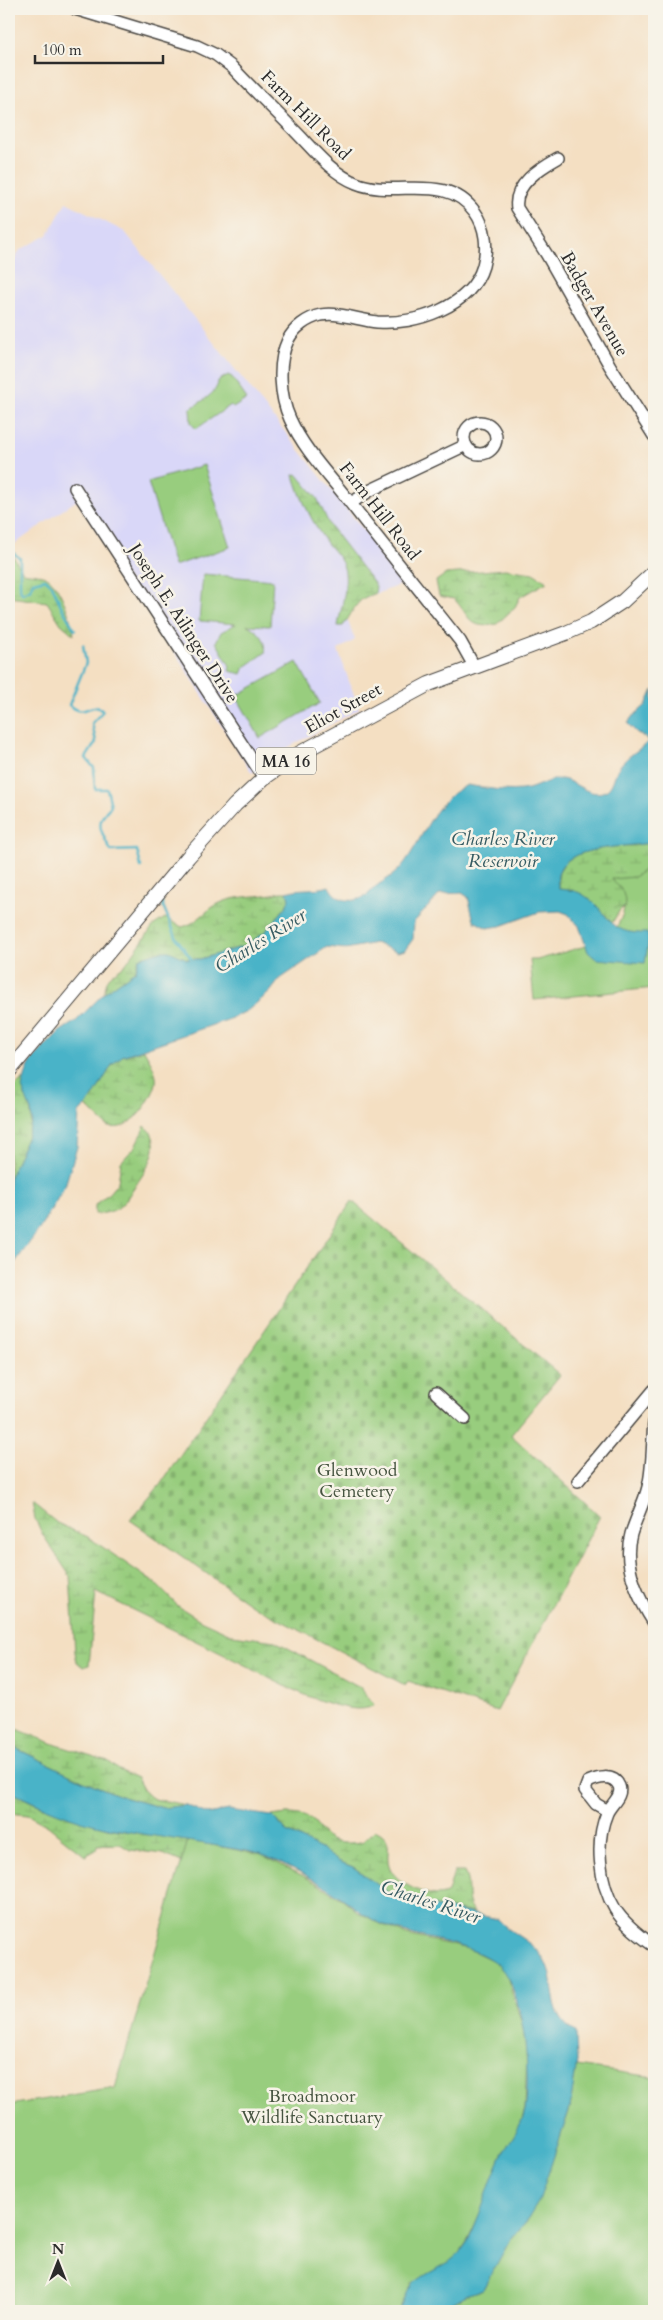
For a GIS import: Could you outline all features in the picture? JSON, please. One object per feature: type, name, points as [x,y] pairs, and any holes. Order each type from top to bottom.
[{"type":"main road","name":"Eliot Street","points":[[9,1071],[188,857],[239,800],[264,778],[300,753],[429,684],[554,638],[591,622],[623,601],[654,572]]},
{"type":"street","name":"Farm Hill Road","points":[[75,9],[185,42],[216,55],[232,67],[328,164],[344,177],[371,187],[392,189],[432,188],[450,192],[469,204],[480,220],[486,238],[482,268],[468,291],[455,302],[429,314],[399,321],[378,322],[336,314],[320,316],[298,328],[288,341],[282,372],[284,399],[290,418],[306,446],[460,641],[474,666]]},
{"type":"street","name":"Badger Avenue","points":[[558,158],[543,167],[520,189],[516,203],[521,216],[654,436]]},
{"type":"street","points":[[351,503],[371,490],[466,444]]},
{"type":"street","name":"Joseph E. Ailinger Drive","points":[[75,488],[264,778]]},
{"type":"street","points":[[578,1481],[654,1390]]},
{"type":"street","points":[[436,1392],[465,1419]]},
{"type":"street","points":[[654,1423],[653,1452],[648,1485],[631,1534],[627,1552],[631,1574],[641,1603],[654,1623]]},
{"type":"street","points":[[608,1811],[599,1843],[600,1861],[610,1900],[623,1920],[654,1946]]},
{"type":"shaded area","points":[[66,202],[125,232],[406,583],[342,606],[355,640],[338,650],[359,709],[272,756],[252,773],[77,500],[9,548],[9,270],[20,250],[48,235]]},
{"type":"green space","points":[[228,375],[232,377],[247,399],[233,408],[231,405],[196,429],[191,423],[190,409],[212,393],[218,381]]},
{"type":"green space","points":[[204,465],[230,547],[174,566],[148,482]]},
{"type":"green space","points":[[297,474],[317,498],[330,526],[376,586],[375,594],[363,598],[359,602],[343,626],[338,626],[345,586],[344,567],[310,516],[296,483],[294,475]]},
{"type":"green space","points":[[9,550],[23,572],[38,574],[52,581],[65,603],[74,635],[61,624],[47,602],[9,597]]},
{"type":"green space","points":[[505,569],[533,573],[547,582],[520,597],[515,607],[497,624],[487,626],[475,623],[454,599],[439,596],[436,581],[446,574]]},
{"type":"green space","points":[[203,574],[273,580],[270,626],[247,625],[255,630],[264,640],[265,653],[245,667],[242,674],[229,671],[230,666],[216,642],[221,632],[236,624],[199,621]]},
{"type":"green space","points":[[297,662],[320,703],[260,738],[236,696]]},
{"type":"green space","points":[[654,842],[654,890],[620,910],[612,923],[588,902],[574,894],[559,889],[559,873],[565,862],[577,855],[609,847]]},
{"type":"green space","points":[[654,863],[654,988],[534,1000],[530,960],[537,960],[589,945],[613,935],[623,914],[625,902],[621,889],[612,879],[634,877]]},
{"type":"green space","points":[[287,892],[289,899],[286,907],[265,932],[245,946],[200,959],[187,959],[178,956],[139,958],[136,970],[104,993],[107,981],[112,974],[125,965],[154,925],[165,918],[182,927],[192,923],[215,906],[227,900]]},
{"type":"green space","points":[[144,1050],[156,1074],[156,1083],[151,1096],[132,1121],[120,1127],[108,1127],[86,1106],[112,1065],[122,1056]]},
{"type":"green space","points":[[23,1079],[31,1113],[30,1128],[9,1179],[9,1093]]},
{"type":"green space","points":[[145,1126],[151,1133],[154,1141],[154,1150],[147,1167],[128,1197],[118,1208],[110,1212],[95,1214],[95,1205],[118,1182],[121,1162],[134,1148]]},
{"type":"green space","name":"Glenwood Cemetery","points":[[352,1201],[560,1375],[511,1435],[600,1516],[497,1711],[408,1681],[405,1685],[253,1606],[130,1520],[160,1485]]},
{"type":"green space","points":[[32,1503],[57,1523],[88,1537],[156,1584],[178,1606],[200,1620],[233,1635],[275,1641],[360,1687],[374,1705],[363,1709],[348,1708],[311,1697],[274,1681],[96,1592],[89,1665],[83,1667],[77,1662],[75,1652],[70,1576],[43,1535],[35,1519]]},
{"type":"green space","points":[[9,1726],[57,1745],[108,1761],[119,1770],[137,1778],[145,1793],[154,1799],[186,1805],[163,1808],[126,1798],[84,1781],[9,1745]]},
{"type":"green space","points":[[9,1791],[40,1806],[107,1828],[193,1841],[186,1864],[163,1854],[130,1850],[120,1844],[97,1845],[96,1850],[85,1856],[48,1826],[28,1815],[9,1813]]},
{"type":"green space","points":[[286,1814],[307,1817],[314,1822],[326,1837],[339,1843],[362,1842],[375,1830],[382,1834],[388,1843],[389,1864],[395,1875],[408,1886],[426,1893],[434,1895],[448,1892],[454,1872],[464,1872],[469,1901],[474,1913],[396,1898],[353,1867],[338,1861],[321,1849],[287,1832],[272,1816]]},
{"type":"green space","name":"Broadmoor Wildlife Sanctuary","points":[[188,1840],[262,1855],[311,1880],[344,1900],[358,1912],[381,1924],[407,1935],[469,1949],[494,1961],[506,1973],[523,2027],[527,2054],[525,2109],[519,2129],[491,2184],[482,2211],[467,2242],[457,2256],[446,2266],[412,2284],[398,2311],[9,2311],[9,2105],[115,2088]]},
{"type":"green space","points":[[576,2066],[654,2077],[654,2311],[439,2311],[466,2295],[483,2289],[510,2240],[528,2219],[547,2176],[570,2108]]},
{"type":"water","name":"Charles River Reservoir","points":[[653,690],[654,842],[592,850],[576,855],[565,863],[558,874],[559,889],[582,894],[610,921],[623,930],[633,933],[647,933],[649,939],[645,963],[596,959],[588,952],[579,926],[568,914],[560,911],[539,912],[500,926],[487,928],[474,921],[468,897],[462,893],[440,894],[414,922],[413,939],[405,950],[397,952],[375,943],[346,949],[327,947],[280,979],[270,992],[247,1011],[227,1020],[122,1056],[112,1065],[93,1097],[79,1113],[77,1147],[65,1186],[40,1228],[9,1271],[9,1179],[27,1138],[32,1121],[31,1111],[22,1088],[27,1070],[32,1060],[59,1032],[76,1021],[104,993],[136,970],[139,958],[161,951],[169,951],[187,959],[200,959],[245,946],[265,932],[286,907],[289,899],[287,892],[329,886],[335,895],[344,899],[353,900],[364,897],[399,869],[441,805],[452,794],[467,785],[498,790],[521,790],[561,779],[595,793],[607,790],[622,763],[648,742],[647,739],[628,724],[631,718],[646,705]]},
{"type":"water","points":[[9,1745],[84,1781],[126,1798],[163,1808],[186,1805],[207,1814],[229,1810],[272,1816],[287,1832],[321,1849],[338,1861],[353,1867],[396,1898],[498,1919],[503,1925],[540,1953],[548,1969],[554,1999],[561,2018],[567,2026],[576,2032],[577,2061],[570,2108],[539,2201],[528,2219],[510,2240],[483,2289],[466,2295],[439,2311],[398,2311],[414,2283],[453,2259],[466,2244],[476,2224],[500,2159],[523,2117],[527,2095],[527,2075],[523,2030],[519,2008],[504,1972],[493,1961],[481,1954],[379,1923],[315,1880],[259,1854],[96,1825],[70,1817],[9,1791]]},
{"type":"waterway","points":[[9,550],[20,558],[20,588],[22,593],[30,590],[33,582],[45,579],[52,585],[62,608],[75,630]]},
{"type":"waterway","points":[[83,645],[86,663],[69,705],[79,711],[94,707],[103,711],[92,723],[96,742],[86,758],[94,768],[95,789],[107,789],[111,806],[102,817],[100,827],[111,851],[137,850],[141,867]]},
{"type":"waterway","points":[[161,901],[177,939],[193,961]]},
{"type":"water label","name":"Charles River","points":[[260,940]]},
{"type":"water label","name":"Charles River","points":[[431,1901]]}]
